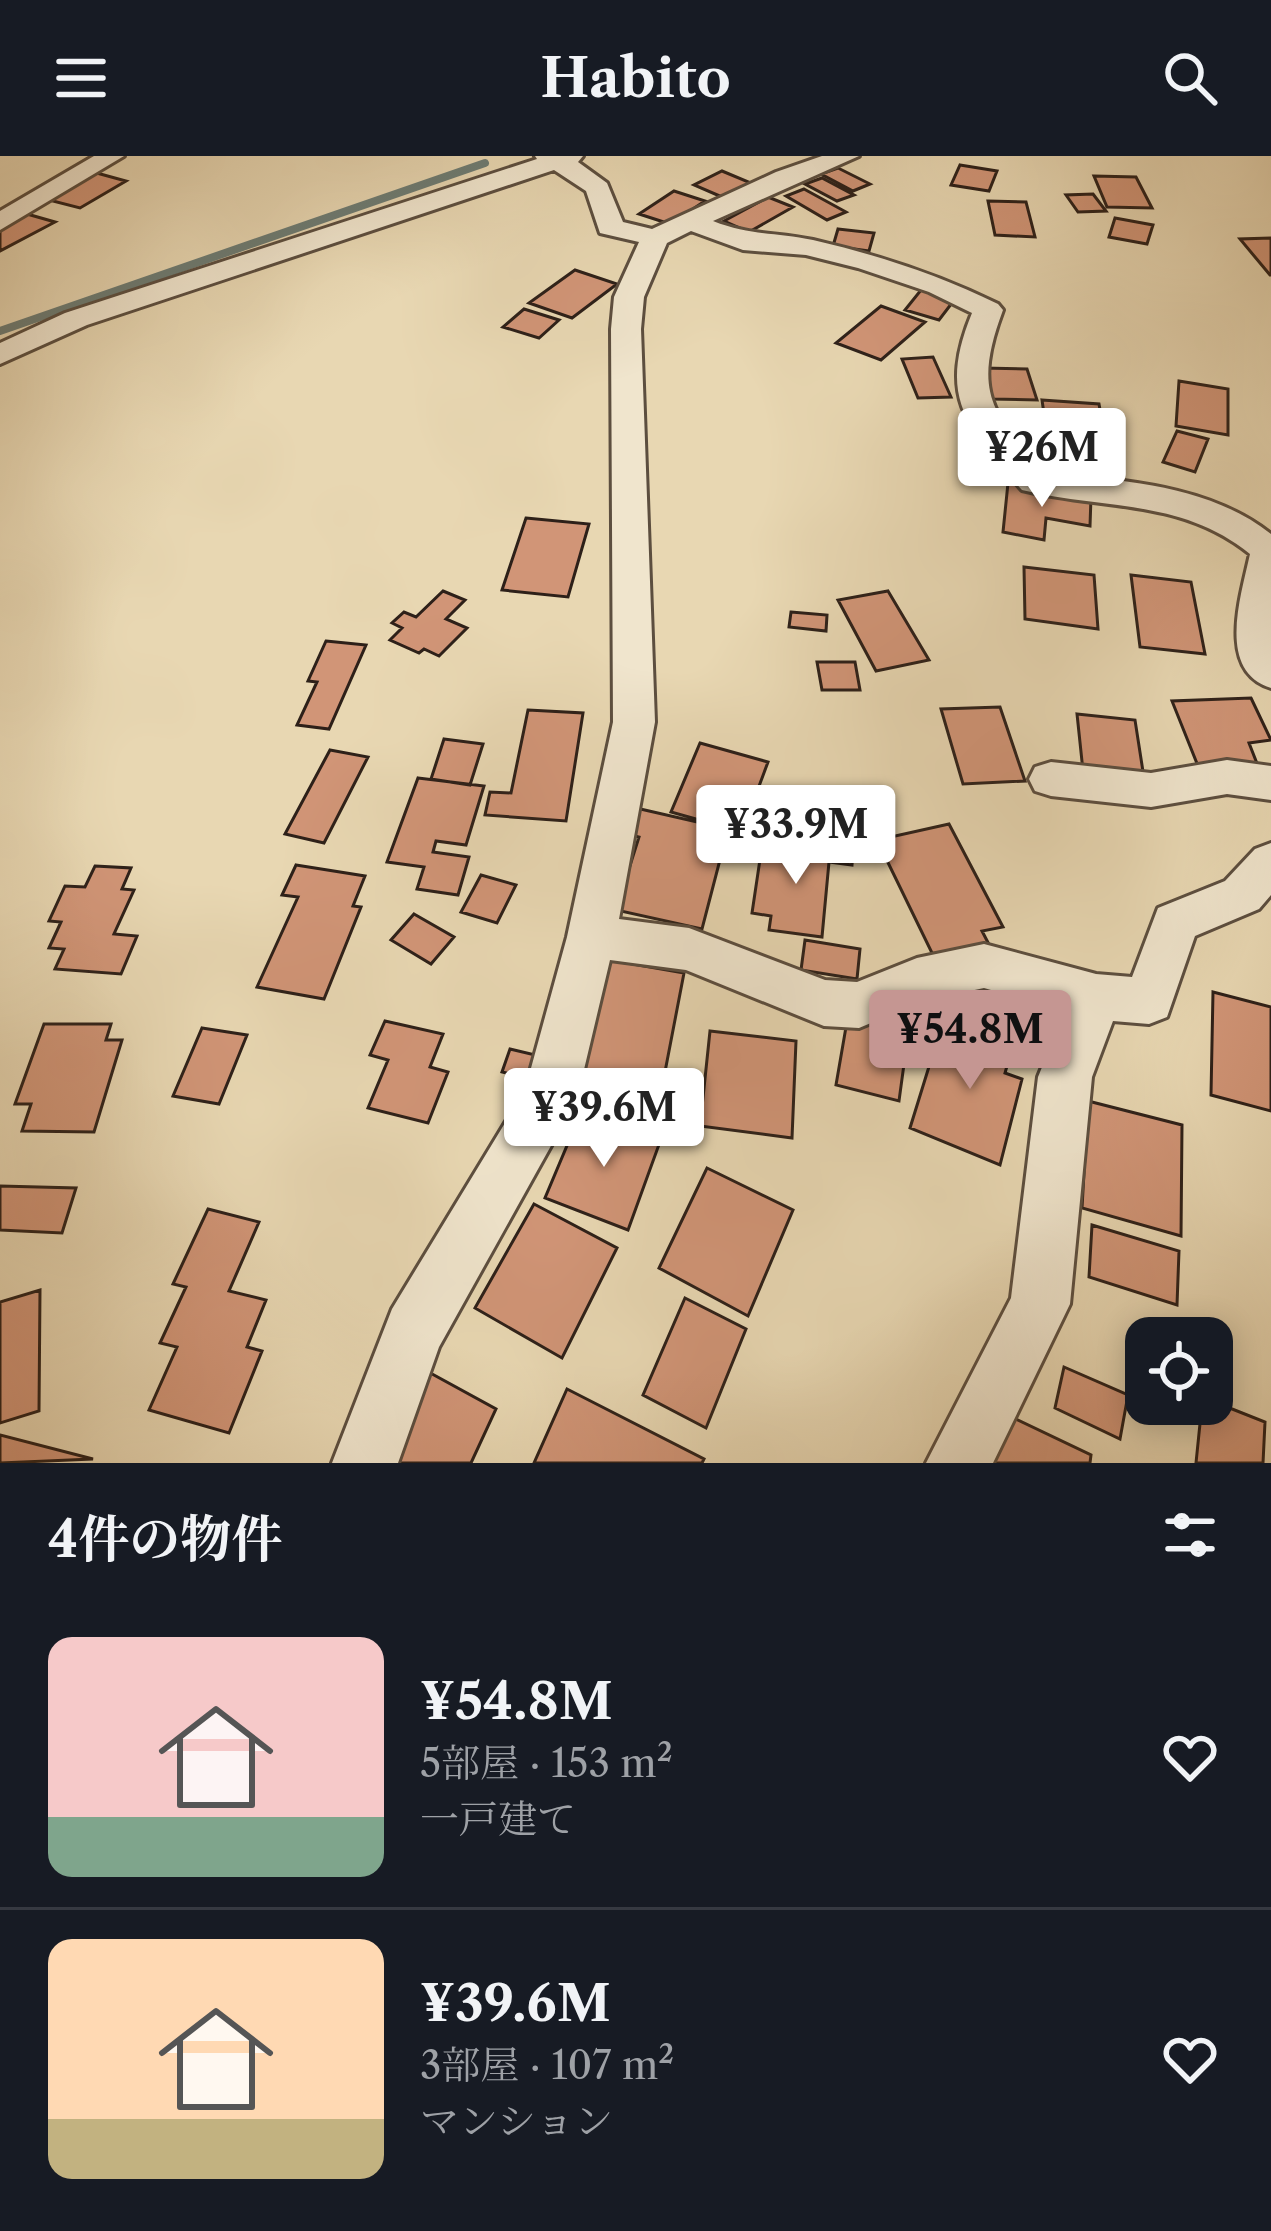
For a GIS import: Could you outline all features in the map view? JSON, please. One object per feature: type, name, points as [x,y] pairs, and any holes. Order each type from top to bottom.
[{"type":"street","points":[[0,222],[112,156]]},
{"type":"street","points":[[0,342],[54,316],[142,291],[255,246],[363,214],[474,171],[554,157],[592,178],[606,197],[610,227],[655,238],[785,177],[847,156]]},
{"type":"street","points":[[0,355],[76,319],[554,157]]},
{"type":"street","points":[[692,222],[742,242],[806,247],[868,262],[939,286],[988,310],[968,354],[973,403],[985,427],[1034,482],[1189,503],[1247,530],[1269,551],[1257,613],[1260,663],[1271,674]]},
{"type":"street","points":[[365,1463],[414,1330],[550,1099],[591,937],[634,722],[626,329],[629,297],[655,238]]},
{"type":"street","points":[[1051,779],[1151,790],[1227,777],[1271,783]]},
{"type":"street","points":[[591,937],[689,949],[824,1003],[859,1005],[917,980],[984,966],[1096,997],[1149,1001],[1175,922],[1242,895],[1271,862]]},
{"type":"street","points":[[958,1463],[1040,1304],[1065,1077],[1096,997]]},
{"type":"building","points":[[960,165],[997,171],[989,191],[951,185]]},
{"type":"building","points":[[838,168],[870,184],[853,191],[821,174]]},
{"type":"building","points":[[722,171],[751,183],[722,197],[694,185]]},
{"type":"building","points":[[93,172],[126,181],[80,208],[45,199]]},
{"type":"building","points":[[1094,176],[1136,177],[1152,208],[1107,207]]},
{"type":"building","points":[[822,178],[854,195],[837,201],[805,184]]},
{"type":"building","points":[[804,189],[846,212],[827,220],[786,196]]},
{"type":"building","points":[[674,191],[705,201],[670,224],[639,214]]},
{"type":"building","points":[[1093,194],[1106,211],[1078,212],[1066,195]]},
{"type":"building","points":[[768,197],[793,207],[749,232],[724,221]]},
{"type":"building","points":[[988,201],[1026,202],[1035,237],[995,235]]},
{"type":"building","points":[[20,212],[55,222],[0,251],[0,224]]},
{"type":"building","points":[[1115,218],[1153,225],[1147,244],[1109,237]]},
{"type":"building","points":[[838,229],[874,233],[869,251],[833,246]]},
{"type":"building","points":[[1271,238],[1271,275],[1270,275],[1240,239]]},
{"type":"building","points":[[575,270],[617,284],[572,318],[529,303]]},
{"type":"building","points":[[925,285],[955,299],[939,320],[905,310]]},
{"type":"building","points":[[881,306],[925,322],[881,360],[836,343]]},
{"type":"building","points":[[524,309],[559,320],[539,338],[503,327]]},
{"type":"building","points":[[933,357],[951,397],[918,398],[902,359]]},
{"type":"building","points":[[982,368],[1027,369],[1037,400],[991,399]]},
{"type":"building","points":[[1179,381],[1228,389],[1228,435],[1176,426]]},
{"type":"building","points":[[1042,400],[1099,404],[1104,433],[1046,428]]},
{"type":"building","points":[[1177,431],[1208,439],[1195,472],[1163,462]]},
{"type":"building","points":[[1008,483],[1091,497],[1090,526],[1046,518],[1044,540],[1003,532]]},
{"type":"building","points":[[526,518],[589,524],[568,597],[502,590]]},
{"type":"building","points":[[1024,567],[1094,575],[1098,629],[1025,619]]},
{"type":"building","points":[[1131,575],[1191,582],[1205,654],[1140,647]]},
{"type":"building","points":[[443,591],[465,600],[446,619],[467,628],[439,656],[390,640],[402,628],[392,623],[404,612],[416,617]]},
{"type":"building","points":[[888,591],[929,660],[876,671],[838,600]]},
{"type":"building","points":[[791,612],[827,615],[826,631],[789,627]]},
{"type":"building","points":[[326,641],[366,645],[329,729],[297,725],[317,682],[308,681]]},
{"type":"building","points":[[817,662],[855,662],[860,690],[822,690]]},
{"type":"building","points":[[1251,698],[1271,740],[1249,743],[1258,766],[1198,766],[1172,701]]},
{"type":"building","points":[[1000,707],[1025,781],[963,784],[941,709]]},
{"type":"building","points":[[528,710],[583,713],[566,821],[485,815],[490,792],[511,793]]},
{"type":"building","points":[[1077,714],[1135,720],[1144,778],[1083,771]]},
{"type":"building","points":[[444,739],[483,744],[470,785],[431,779]]},
{"type":"building","points":[[700,743],[768,762],[742,832],[671,812]]},
{"type":"building","points":[[330,750],[368,757],[324,843],[285,834]]},
{"type":"building","points":[[418,778],[484,786],[466,845],[436,841],[433,852],[469,857],[458,895],[417,889],[424,867],[387,862]]},
{"type":"building","points":[[636,808],[728,829],[702,929],[616,910],[639,837],[627,834]]},
{"type":"building","points":[[949,824],[1003,927],[982,931],[994,954],[932,953],[877,840]]},
{"type":"building","points":[[799,843],[853,851],[852,865],[829,862],[822,937],[769,930],[771,916],[752,913],[762,846],[798,851]]},
{"type":"building","points":[[296,865],[365,876],[353,906],[361,907],[324,999],[257,987],[298,897],[282,895]]},
{"type":"building","points":[[95,866],[131,868],[122,889],[134,890],[114,934],[137,936],[121,974],[55,969],[64,949],[49,948],[61,922],[49,921],[65,886],[85,887]]},
{"type":"building","points":[[481,875],[516,885],[497,923],[461,912]]},
{"type":"building","points":[[414,914],[454,937],[431,964],[391,940]]},
{"type":"building","points":[[805,940],[860,949],[857,979],[801,970]]},
{"type":"building","points":[[604,959],[684,973],[664,1077],[647,1074],[642,1099],[595,1091],[599,1073],[577,1068]]},
{"type":"building","points":[[1213,992],[1271,1007],[1271,1111],[1211,1095]]},
{"type":"building","points":[[928,993],[949,1025],[907,1042],[899,1101],[836,1085],[846,1027]]},
{"type":"building","points":[[960,1017],[1015,1038],[1005,1073],[1022,1079],[1000,1165],[910,1128],[936,1044],[950,1049]]},
{"type":"building","points":[[385,1021],[443,1034],[430,1067],[448,1072],[428,1123],[368,1108],[388,1060],[370,1055]]},
{"type":"building","points":[[44,1024],[111,1024],[106,1040],[122,1040],[94,1132],[22,1131],[31,1104],[15,1104]]},
{"type":"building","points":[[202,1028],[247,1035],[219,1104],[173,1096]]},
{"type":"building","points":[[710,1031],[796,1041],[792,1138],[700,1126]]},
{"type":"building","points":[[510,1049],[548,1058],[540,1081],[502,1072]]},
{"type":"building","points":[[1088,1101],[1182,1125],[1181,1236],[1082,1208]]},
{"type":"building","points":[[582,1110],[661,1139],[628,1230],[545,1198]]},
{"type":"building","points":[[707,1168],[793,1210],[748,1316],[659,1268]]},
{"type":"building","points":[[0,1186],[76,1188],[62,1233],[0,1230]]},
{"type":"building","points":[[534,1204],[617,1248],[562,1358],[475,1308]]},
{"type":"building","points":[[208,1209],[259,1222],[229,1291],[266,1300],[247,1347],[262,1351],[229,1433],[149,1410],[177,1347],[160,1343],[186,1287],[173,1284]]},
{"type":"building","points":[[1092,1225],[1179,1251],[1177,1305],[1089,1277]]},
{"type":"building","points":[[40,1290],[39,1411],[0,1423],[0,1302]]},
{"type":"building","points":[[685,1298],[746,1329],[706,1428],[643,1395]]},
{"type":"building","points":[[1064,1367],[1125,1394],[1120,1439],[1055,1408]]},
{"type":"building","points":[[423,1369],[496,1409],[471,1463],[374,1463]]},
{"type":"building","points":[[567,1389],[704,1459],[702,1463],[534,1463]]},
{"type":"building","points":[[1233,1409],[1265,1422],[1263,1463],[1196,1463],[1200,1425],[1233,1425]]},
{"type":"building","points":[[1001,1412],[1091,1455],[1090,1463],[989,1463]]},
{"type":"building","points":[[0,1435],[93,1459],[0,1463]]},
{"type":"waterway","points":[[0,331],[485,163]]}]
